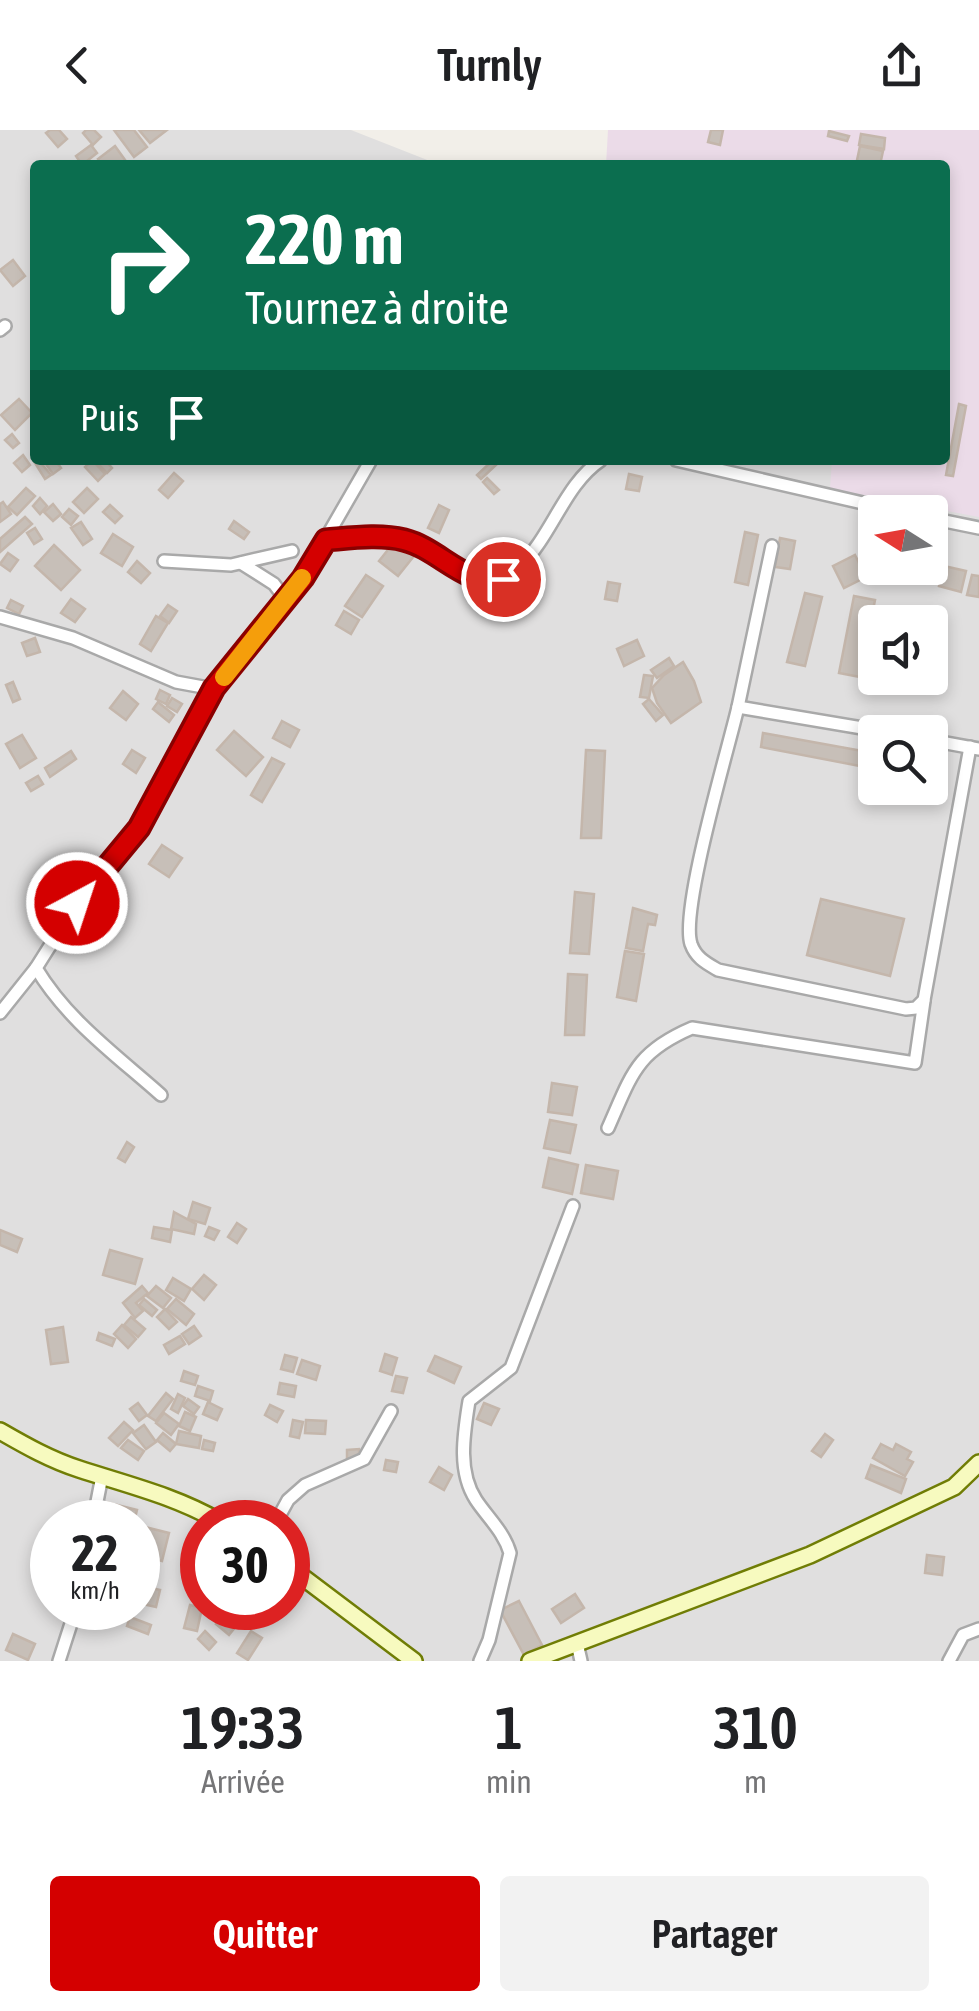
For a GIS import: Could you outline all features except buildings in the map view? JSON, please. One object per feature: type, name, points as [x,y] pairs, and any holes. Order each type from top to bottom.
[{"type":"street","points":[[0,1013],[36,968],[77,903],[139,828],[214,688],[286,600],[326,540],[364,465]]},
{"type":"street","points":[[326,540],[400,539],[422,546],[475,579],[503,579],[522,564],[574,490],[597,465]]},
{"type":"street","points":[[698,465],[858,502]]},
{"type":"street","points":[[948,522],[979,528]]},
{"type":"street","points":[[772,546],[695,881],[690,941],[698,958],[718,970],[906,1009],[916,1008],[924,1000]]},
{"type":"street","points":[[164,561],[214,566],[292,551]]},
{"type":"street","points":[[241,563],[264,576],[286,600]]},
{"type":"street","points":[[0,616],[72,638],[176,682],[214,688]]},
{"type":"street","points":[[738,707],[858,727]]},
{"type":"street","points":[[608,1128],[638,1064],[659,1042],[692,1028],[915,1063],[974,748],[948,743]]},
{"type":"street","points":[[36,968],[73,1019],[161,1095]]},
{"type":"street","points":[[480,1661],[489,1640],[510,1552],[506,1540],[473,1496],[464,1468],[469,1401],[510,1368],[573,1206]]},
{"type":"street","points":[[288,1500],[304,1485],[364,1459],[392,1410]]},
{"type":"street","points":[[0,1432],[48,1458],[180,1503]]},
{"type":"street","points":[[530,1661],[843,1540],[954,1487],[979,1463]]},
{"type":"street","points":[[97,1500],[102,1476]]},
{"type":"street","points":[[310,1583],[414,1661]]},
{"type":"street","points":[[949,1661],[963,1635],[979,1629]]},
{"type":"street","points":[[59,1661],[69,1630]]},
{"type":"street","points":[[577,1643],[581,1661]]},
{"type":"shaded area","points":[[0,130],[351,130],[427,160],[30,160],[30,465],[950,462],[979,474],[979,1661],[0,1661]]},
{"type":"shaded area","points":[[608,130],[979,130],[979,517],[948,511],[948,495],[862,495],[830,489],[832,465],[950,465],[950,160],[606,160]]},
{"type":"slow traffic","points":[[224,677],[302,578]]},
{"type":"route","points":[[77,903],[139,828],[214,688],[303,578],[326,540],[400,539],[422,546],[475,579],[503,579]]}]
